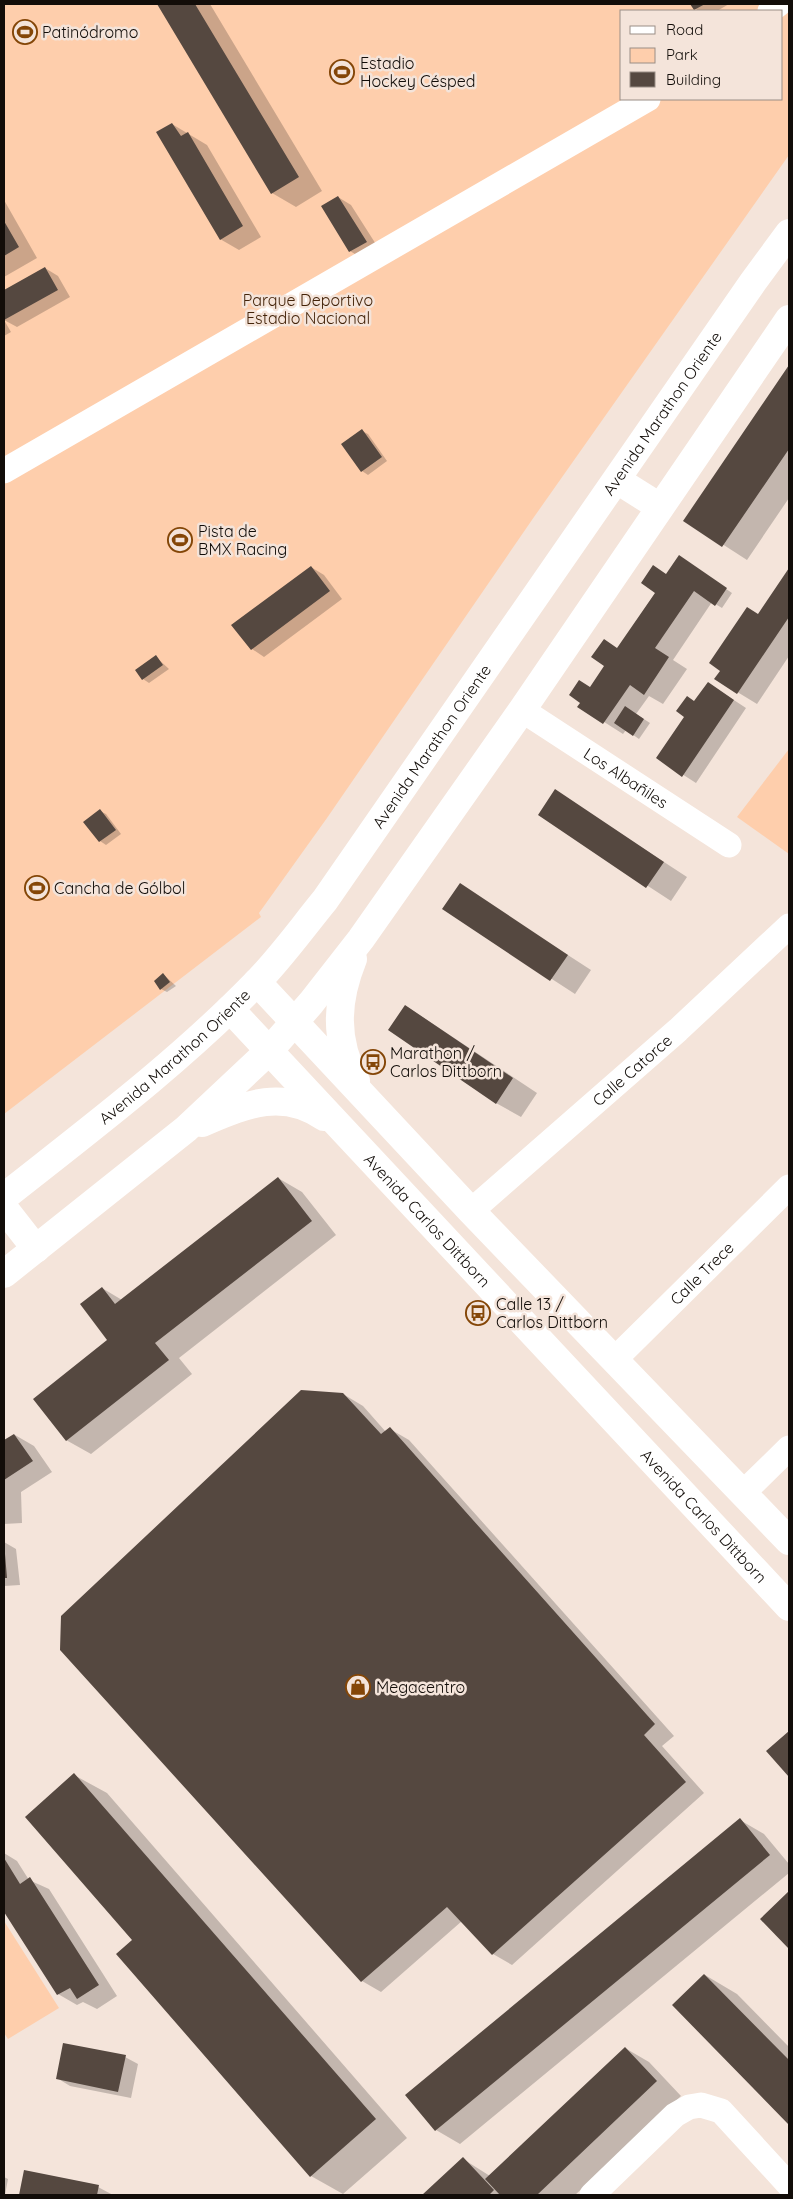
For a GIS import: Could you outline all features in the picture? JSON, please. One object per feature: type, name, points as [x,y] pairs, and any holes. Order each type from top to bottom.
[{"type":"main road","name":"Avenida Marathon Oriente","points":[[4,1197],[131,1097],[230,1009],[257,982],[325,900],[753,282],[789,233]]},
{"type":"main road","points":[[4,1274],[186,1129],[269,1051],[294,1023],[361,939],[522,710],[789,319]]},
{"type":"main road","points":[[616,480],[660,507]]},
{"type":"main road","points":[[361,939],[343,992],[339,1023],[342,1049],[368,1102]]},
{"type":"main road","points":[[257,982],[471,1211],[744,1492],[789,1541]]},
{"type":"main road","name":"Avenida Carlos Dittborn","points":[[230,1009],[789,1607]]},
{"type":"main road","points":[[186,1129],[262,1101],[298,1103],[338,1126]]},
{"type":"main road","points":[[4,1208],[36,1248]]},
{"type":"street","points":[[4,471],[646,100]]},
{"type":"street","name":"Los Albañiles","points":[[522,710],[729,846]]},
{"type":"street","name":"Calle Catorce","points":[[471,1211],[678,1030],[789,926]]},
{"type":"street","name":"Calle Trece","points":[[615,1359],[789,1187]]},
{"type":"street","points":[[744,1492],[789,1448]]},
{"type":"street","points":[[592,2195],[675,2115],[689,2107],[701,2104],[721,2110],[789,2185]]},
{"type":"green space","name":"Parque Deportivo Estadio Nacional","points":[[4,4],[789,4],[789,155],[534,517],[327,818],[259,913],[261,917],[4,1114]]},
{"type":"green space","points":[[789,749],[789,854],[737,817]]},
{"type":"green space","points":[[4,1921],[59,2008],[8,2039],[4,2033]]},
{"type":"building","points":[[157,4],[195,4],[299,177],[271,194]]},
{"type":"building","points":[[690,4],[705,4],[694,10]]},
{"type":"building","points":[[172,123],[181,136],[188,132],[243,226],[220,240],[156,132]]},
{"type":"building","points":[[338,196],[367,242],[349,252],[321,206]]},
{"type":"building","points":[[4,221],[19,247],[4,256]]},
{"type":"building","points":[[45,267],[58,290],[4,320],[4,290]]},
{"type":"building","points":[[789,365],[789,449],[722,547],[683,521]]},
{"type":"building","points":[[362,429],[382,457],[361,472],[341,444]]},
{"type":"building","points":[[679,555],[727,588],[715,606],[694,591],[655,648],[669,657],[644,695],[630,685],[603,724],[577,707],[580,703],[569,695],[579,680],[590,687],[604,666],[591,657],[604,639],[617,648],[655,593],[641,583],[653,565],[666,574]]},
{"type":"building","points":[[311,566],[330,591],[251,650],[231,625]]},
{"type":"building","points":[[789,568],[789,617],[737,694],[714,679],[720,671],[709,663],[747,607],[758,614]]},
{"type":"building","points":[[156,655],[163,665],[142,680],[135,670]]},
{"type":"building","points":[[708,682],[734,700],[682,777],[656,758],[684,717],[676,711],[687,696],[694,701]]},
{"type":"building","points":[[625,706],[644,719],[633,736],[614,723]]},
{"type":"building","points":[[555,789],[664,862],[646,888],[538,815]]},
{"type":"building","points":[[100,809],[116,830],[99,842],[83,822]]},
{"type":"building","points":[[460,883],[568,955],[550,981],[442,909]]},
{"type":"building","points":[[163,973],[170,982],[160,990],[154,981]]},
{"type":"building","points":[[405,1005],[513,1078],[496,1104],[388,1030]]},
{"type":"building","points":[[278,1177],[312,1221],[155,1343],[169,1360],[66,1441],[33,1399],[107,1340],[80,1304],[102,1287],[115,1304]]},
{"type":"building","name":"Megacentro","points":[[301,1390],[343,1393],[381,1434],[390,1427],[655,1724],[644,1735],[686,1782],[492,1955],[447,1907],[361,1982],[60,1650],[61,1616]]},
{"type":"building","points":[[14,1434],[33,1461],[4,1480],[4,1440]]},
{"type":"building","points":[[5,1554],[7,1578],[4,1578]]},
{"type":"building","points":[[789,1731],[789,1777],[766,1751]]},
{"type":"building","points":[[74,1773],[376,2119],[310,2177],[116,1954],[132,1940],[25,1817]]},
{"type":"building","points":[[740,1818],[770,1855],[435,2131],[405,2095]]},
{"type":"building","points":[[4,1858],[20,1884],[30,1877],[99,1985],[77,1999],[70,1988],[57,1995],[4,1912]]},
{"type":"building","points":[[789,1891],[789,1949],[760,1919]]},
{"type":"building","points":[[704,1974],[789,2060],[789,2125],[672,2005]]},
{"type":"building","points":[[63,2043],[126,2055],[118,2092],[56,2079]]},
{"type":"building","points":[[625,2047],[657,2081],[537,2195],[500,2195],[485,2179]]},
{"type":"building","points":[[463,2157],[494,2190],[489,2195],[422,2195]]},
{"type":"building","points":[[24,2170],[99,2185],[97,2195],[19,2195]]},
{"type":"place","name":"Patinódromo","points":[[25,32]]},
{"type":"place","name":"Estadio Hockey Césped","points":[[342,72]]},
{"type":"place","name":"Pista de BMX Racing","points":[[180,540]]},
{"type":"place","name":"Cancha de Gólbol","points":[[37,888]]},
{"type":"place","name":"Marathon / Carlos Dittborn","points":[[373,1062]]},
{"type":"place","name":"Calle 13 / Carlos Dittborn","points":[[478,1313]]},
{"type":"place","name":"Megacentro","points":[[358,1687]]}]
